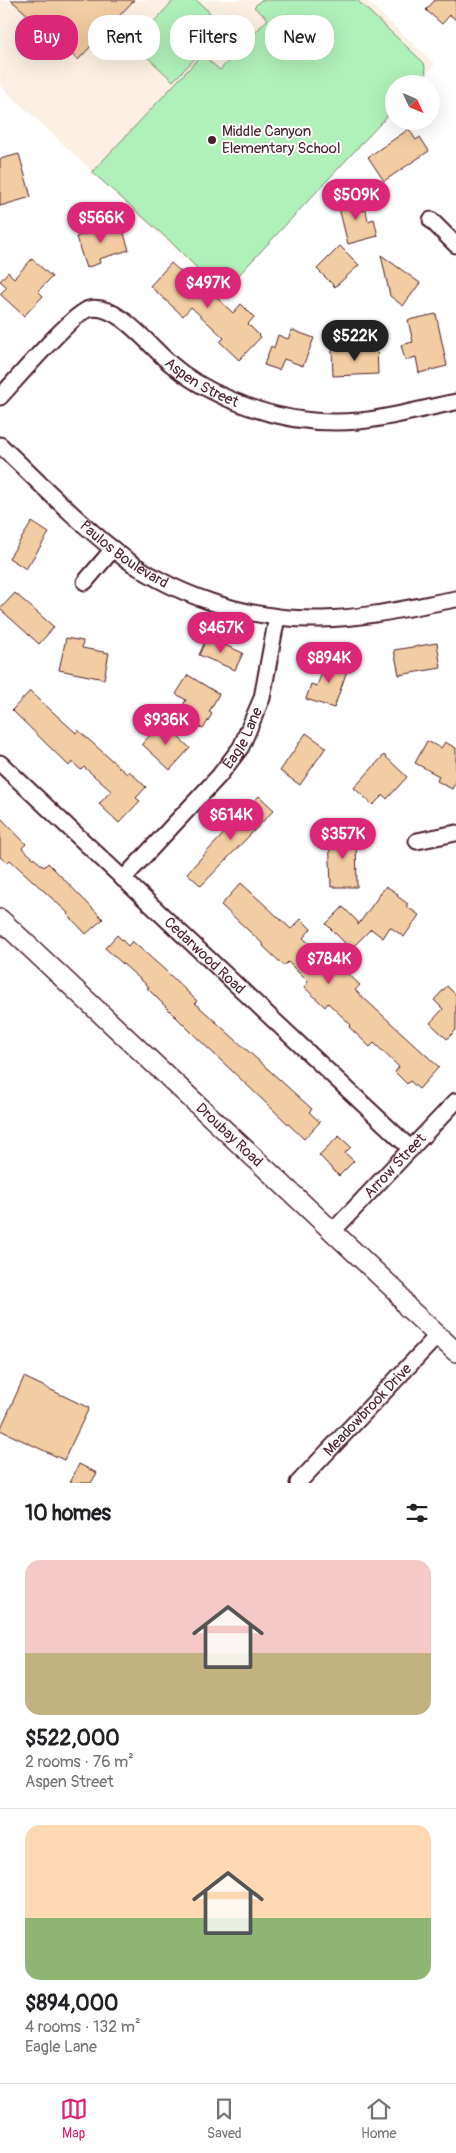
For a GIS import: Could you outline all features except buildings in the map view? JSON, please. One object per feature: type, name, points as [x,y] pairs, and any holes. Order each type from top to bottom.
[{"type":"street","points":[[431,220],[456,245]]},
{"type":"street","name":"Aspen Street","points":[[0,397],[72,321],[88,309],[106,309],[119,316],[171,365],[190,378],[229,399],[271,414],[316,421],[353,421],[456,402]]},
{"type":"street","name":"Paulos Boulevard","points":[[0,445],[113,550],[137,567],[181,590],[229,607],[277,617],[321,619],[368,615],[456,599]]},
{"type":"street","points":[[85,582],[113,550]]},
{"type":"street","name":"Eagle Lane","points":[[123,879],[220,776],[241,746],[262,698],[277,617]]},
{"type":"street","name":"Cedarwood Road","points":[[0,763],[411,1149]]},
{"type":"street","points":[[417,840],[456,833]]},
{"type":"street","name":"Droubay Road","points":[[0,919],[398,1292],[407,1306],[456,1352]]},
{"type":"street","name":"Arrow Street","points":[[333,1231],[456,1101]]},
{"type":"street","name":"Meadowbrook Drive","points":[[298,1483],[438,1335]]},
{"type":"shaded area","name":"Middle Canyon Elementary School","points":[[0,0],[366,0],[435,64],[425,75],[385,75],[385,119],[222,293],[0,85]]},
{"type":"green space","points":[[174,0],[196,0],[213,15],[170,15],[170,60],[194,60],[173,81],[150,60],[160,60],[160,15]]},
{"type":"green space","points":[[261,0],[357,0],[424,63],[426,74],[385,75],[385,119],[222,293],[170,241],[92,172],[197,60],[208,60],[220,70],[229,60],[255,60],[255,33],[265,22],[265,60],[334,60],[334,15],[265,16],[254,7]]},
{"type":"place","name":"Middle Canyon Elementary School","points":[[212,140]]}]
